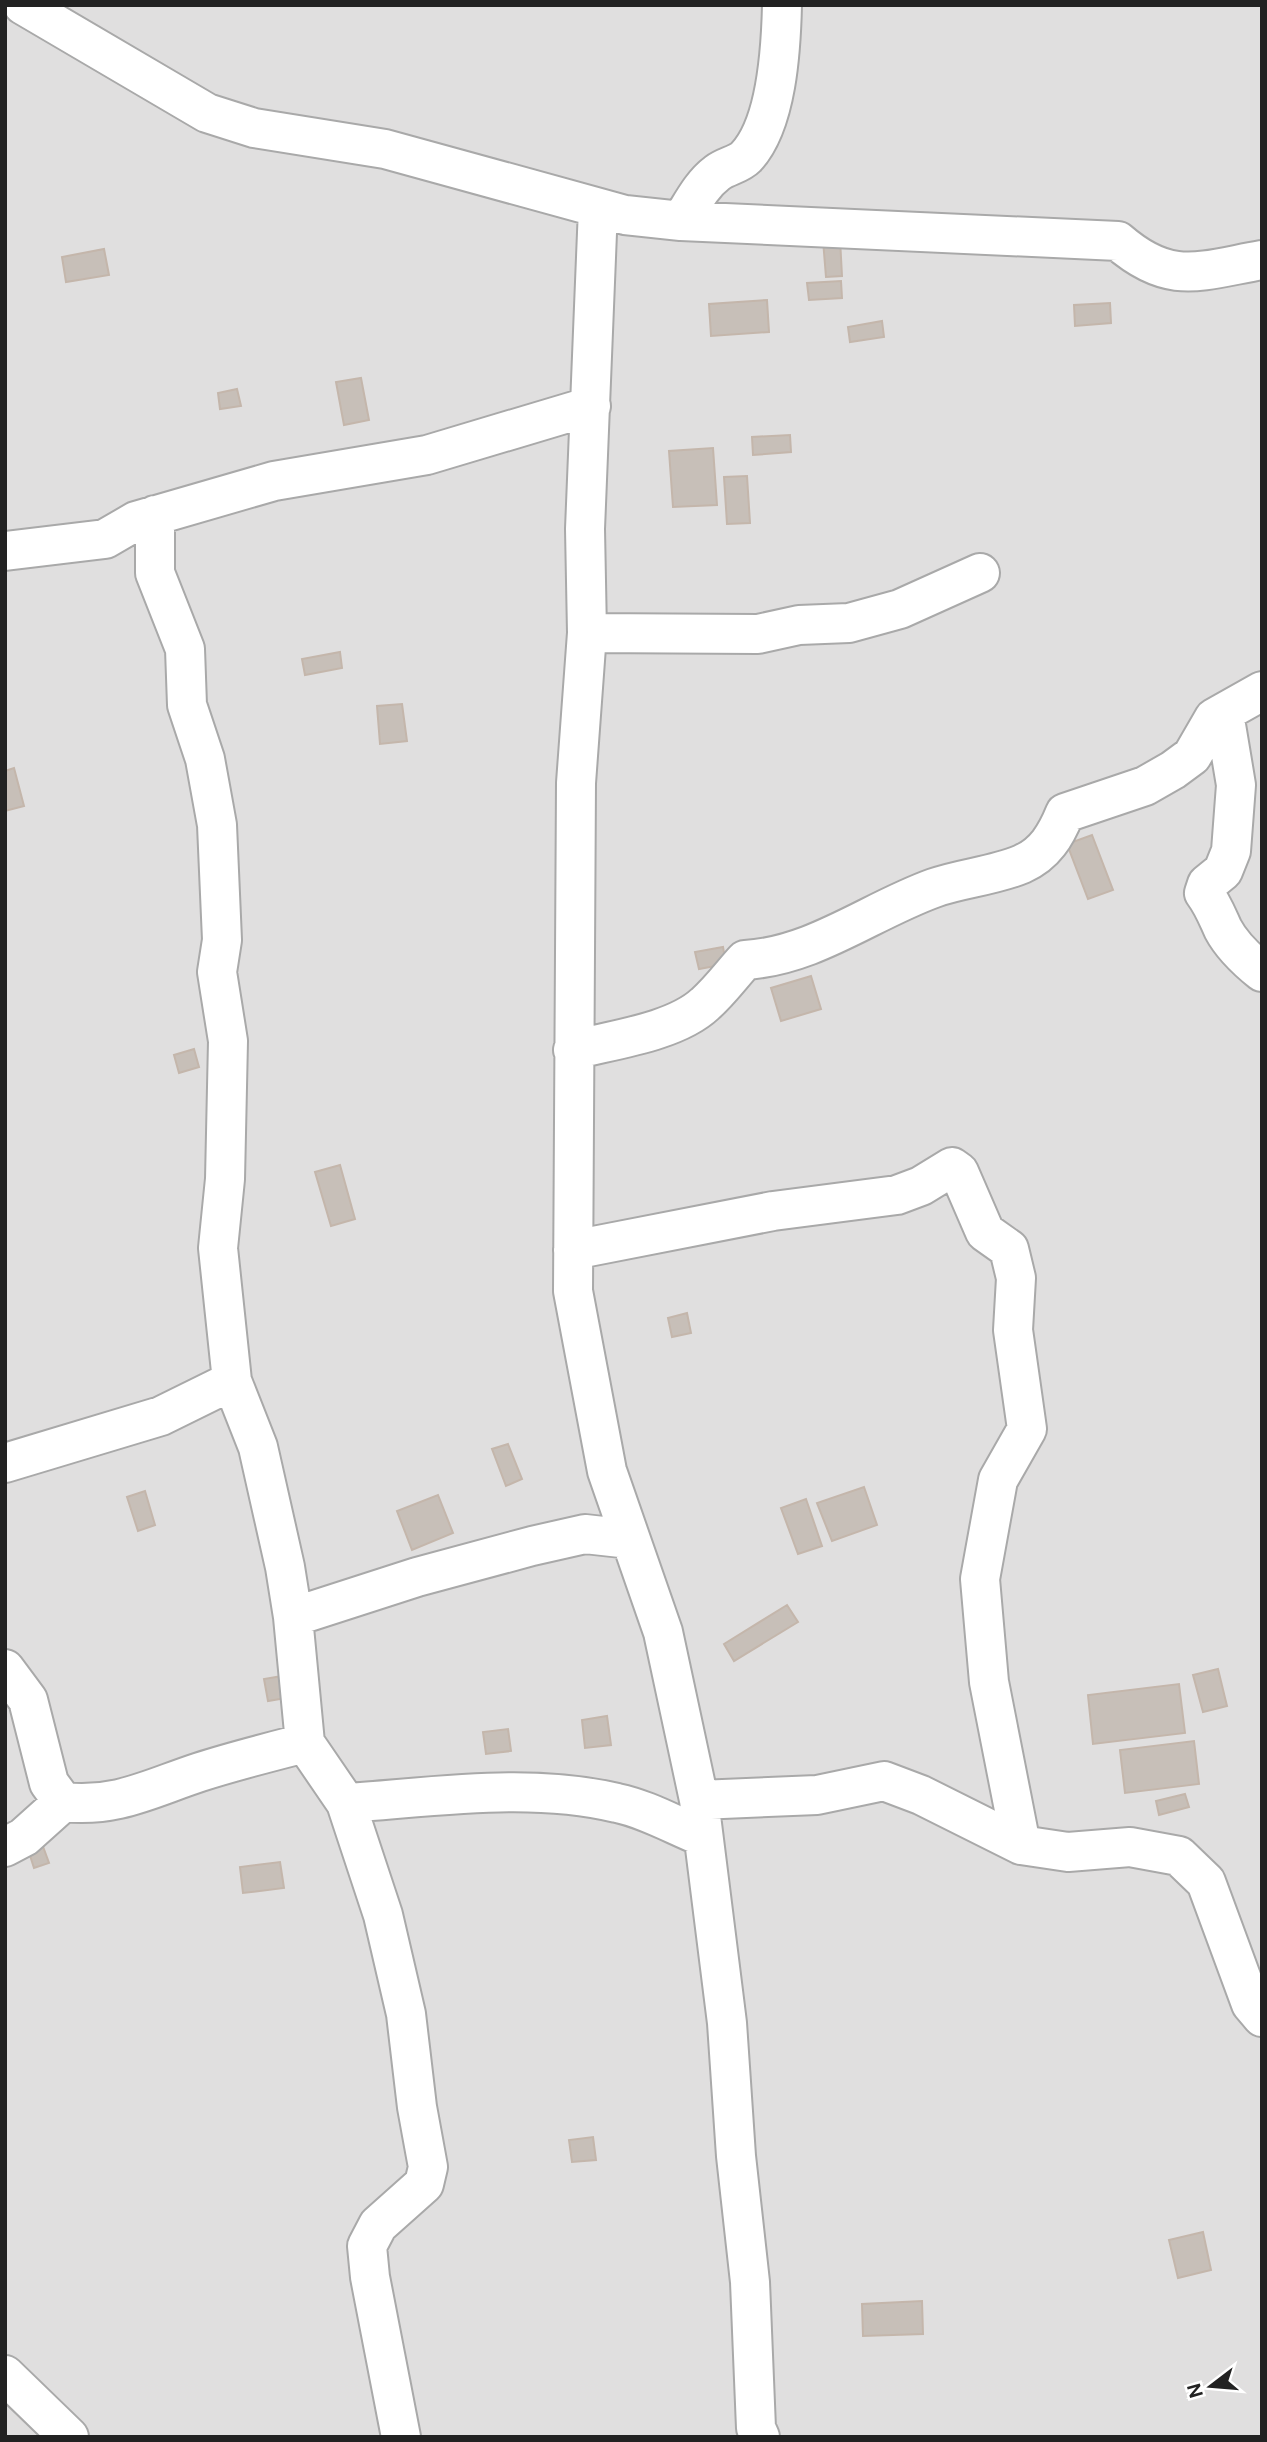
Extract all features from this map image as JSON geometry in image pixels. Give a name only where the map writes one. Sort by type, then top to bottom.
[{"type":"street","points":[[23,5],[207,113],[254,128],[385,149],[625,215],[681,220],[1118,240],[1140,259],[1176,273],[1262,260]]},
{"type":"street","points":[[681,220],[700,191],[718,173],[743,160],[760,140],[773,91],[782,5]]},
{"type":"street","points":[[598,208],[585,529],[587,632],[576,783],[573,1291],[607,1471],[663,1632],[700,1818],[727,2023],[736,2156],[750,2282],[756,2434]]},
{"type":"street","points":[[5,551],[105,539],[136,521],[274,481],[427,455],[591,407]]},
{"type":"street","points":[[155,515],[155,573],[185,649],[187,705],[205,759],[217,825],[222,940],[218,972],[228,1041],[225,1179],[218,1248],[232,1381],[258,1447],[293,1617],[305,1743],[346,1803],[383,1915],[406,2014],[416,2107],[428,2167],[424,2184],[378,2225],[368,2246],[370,2277],[401,2437]]},
{"type":"street","points":[[105,539],[155,573]]},
{"type":"street","points":[[587,632],[758,634],[799,625],[849,623],[900,610],[980,573]]},
{"type":"street","points":[[573,1049],[639,1034],[685,1018],[705,1005],[746,960],[798,951],[936,887],[1022,864],[1054,838],[1065,813],[1145,786],[1192,756],[1214,718],[1262,691]]},
{"type":"street","points":[[1224,713],[1236,785],[1231,820],[1231,851],[1223,871],[1207,884],[1204,893],[1215,907],[1224,930],[1240,952],[1262,972]]},
{"type":"street","points":[[573,1250],[773,1211],[897,1195],[921,1186],[952,1167],[960,1172],[985,1232],[1009,1250],[1016,1278],[1013,1330],[1027,1429],[998,1480],[980,1579],[989,1682],[1021,1845]]},
{"type":"street","points":[[5,1463],[161,1416],[232,1381]]},
{"type":"street","points":[[293,1617],[417,1577],[545,1543],[585,1534],[630,1539]]},
{"type":"street","points":[[5,1670],[27,1700],[50,1783],[64,1802],[90,1805],[111,1802],[204,1770],[305,1743]]},
{"type":"street","points":[[346,1803],[450,1796],[566,1793],[700,1818],[884,1782],[921,1795],[1021,1845],[1068,1852],[1130,1847],[1179,1856],[1206,1882],[1251,2004],[1262,2017]]},
{"type":"street","points":[[5,1847],[24,1837],[64,1802]]},
{"type":"street","points":[[5,2375],[68,2437]]},
{"type":"shaded area","points":[[5,5],[1262,5],[1262,2437],[5,2437]]},
{"type":"building","points":[[840,239],[842,276],[826,277],[823,240]]},
{"type":"building","points":[[104,249],[109,275],[66,282],[62,257]]},
{"type":"building","points":[[841,281],[842,298],[809,300],[807,283]]},
{"type":"building","points":[[767,300],[769,332],[711,336],[709,304]]},
{"type":"building","points":[[1110,303],[1111,323],[1075,326],[1074,305]]},
{"type":"building","points":[[882,321],[884,337],[850,342],[848,327]]},
{"type":"building","points":[[361,378],[369,420],[344,425],[336,382]]},
{"type":"building","points":[[237,389],[241,406],[220,409],[218,393]]},
{"type":"building","points":[[790,435],[791,452],[753,455],[752,437]]},
{"type":"building","points":[[713,448],[717,505],[673,507],[669,451]]},
{"type":"building","points":[[747,476],[750,523],[727,524],[724,477]]},
{"type":"building","points":[[340,652],[342,668],[305,675],[302,659]]},
{"type":"building","points":[[402,704],[407,741],[380,744],[377,706]]},
{"type":"building","points":[[14,768],[24,806],[5,811],[5,771]]},
{"type":"building","points":[[1092,835],[1113,890],[1088,899],[1067,844]]},
{"type":"building","points":[[723,947],[726,964],[699,969],[695,952]]},
{"type":"building","points":[[811,976],[821,1009],[781,1021],[771,988]]},
{"type":"building","points":[[194,1049],[199,1067],[179,1073],[174,1055]]},
{"type":"building","points":[[340,1165],[355,1219],[331,1226],[315,1172]]},
{"type":"building","points":[[687,1313],[691,1333],[672,1337],[668,1318]]},
{"type":"building","points":[[508,1444],[522,1479],[506,1486],[492,1449]]},
{"type":"building","points":[[864,1487],[877,1525],[832,1541],[817,1503]]},
{"type":"building","points":[[145,1491],[155,1525],[138,1531],[127,1497]]},
{"type":"building","points":[[438,1495],[453,1533],[412,1550],[397,1511]]},
{"type":"building","points":[[806,1499],[822,1546],[798,1554],[781,1508]]},
{"type":"building","points":[[787,1605],[798,1622],[734,1661],[724,1644]]},
{"type":"building","points":[[1218,1669],[1227,1706],[1203,1712],[1193,1675]]},
{"type":"building","points":[[288,1675],[292,1697],[268,1701],[264,1679]]},
{"type":"building","points":[[1179,1684],[1185,1733],[1093,1744],[1088,1695]]},
{"type":"building","points":[[607,1716],[611,1745],[585,1748],[582,1720]]},
{"type":"building","points":[[508,1729],[511,1751],[486,1754],[483,1732]]},
{"type":"building","points":[[1194,1741],[1199,1784],[1125,1793],[1120,1750]]},
{"type":"building","points":[[1185,1794],[1189,1807],[1159,1815],[1156,1801]]},
{"type":"building","points":[[41,1841],[49,1863],[34,1868],[27,1846]]},
{"type":"building","points":[[280,1862],[284,1888],[243,1893],[240,1867]]},
{"type":"building","points":[[593,2137],[596,2160],[572,2162],[569,2140]]},
{"type":"building","points":[[1203,2232],[1211,2270],[1178,2278],[1169,2240]]},
{"type":"building","points":[[922,2301],[923,2334],[863,2336],[862,2304]]}]
